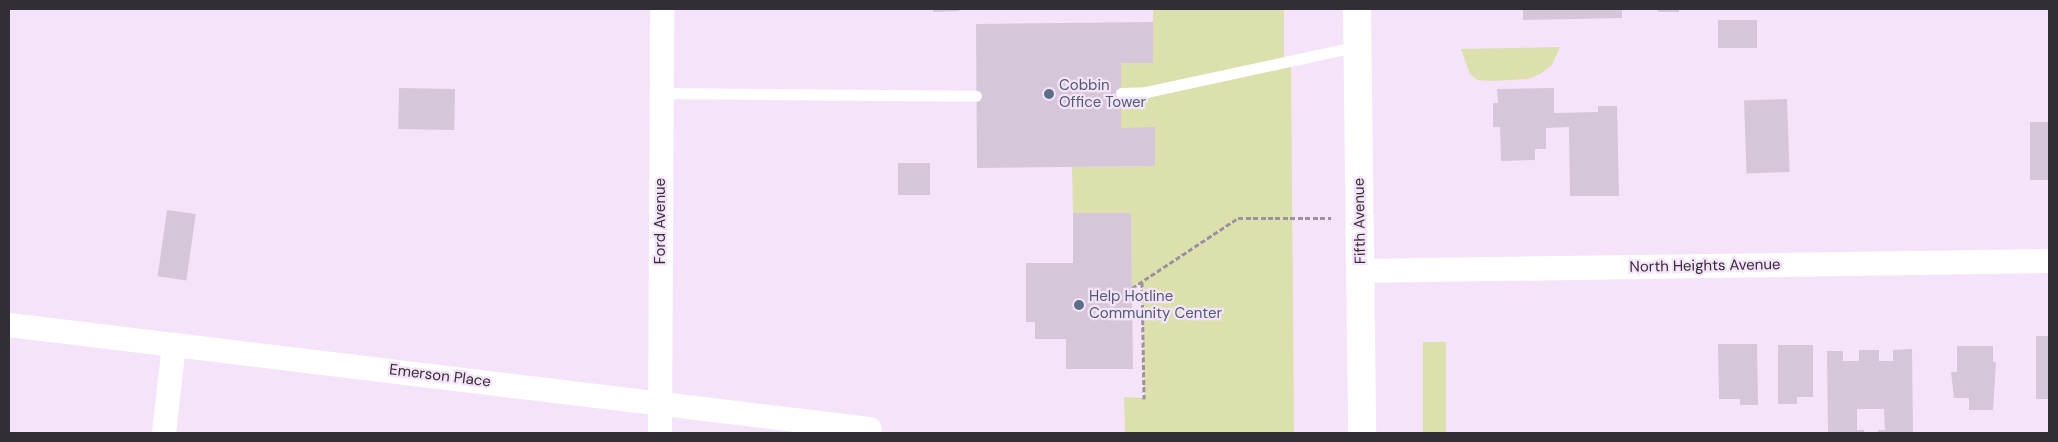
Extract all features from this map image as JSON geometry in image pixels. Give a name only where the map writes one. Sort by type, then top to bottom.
[{"type":"street","name":"Ford Avenue","points":[[660,433],[662,9]]},
{"type":"street","name":"Fifth Avenue","points":[[1358,9],[1362,433]]},
{"type":"street","name":"North Heights Avenue","points":[[1360,271],[2049,261]]},
{"type":"street","name":"Emerson Place","points":[[9,325],[660,402],[870,431]]},
{"type":"street","points":[[164,433],[174,345]]},
{"type":"lane","points":[[1121,93],[1146,92],[1358,46]]},
{"type":"lane","points":[[662,93],[976,96]]},
{"type":"path","points":[[1132,288],[1238,218],[1360,218]]},
{"type":"path","points":[[1142,282],[1144,399]]},
{"type":"green space","points":[[1153,9],[1284,9],[1284,62],[1291,60],[1294,433],[1125,433],[1124,397],[1144,398],[1142,282],[1132,288],[1131,213],[1073,213],[1072,167],[1155,166],[1155,128],[1121,128],[1121,63],[1153,62]]},
{"type":"green space","points":[[1560,47],[1552,65],[1540,74],[1528,79],[1493,81],[1477,80],[1470,74],[1461,49]]},
{"type":"green space","points":[[1423,342],[1446,342],[1446,433],[1423,433]]},
{"type":"building","points":[[933,9],[959,9],[959,11],[933,12]]},
{"type":"building","points":[[1523,9],[1622,9],[1622,18],[1523,20]]},
{"type":"building","points":[[1658,9],[1679,9],[1679,12],[1658,12]]},
{"type":"building","points":[[1718,20],[1757,20],[1757,48],[1718,48]]},
{"type":"building","name":"Cobbin Office Tower","points":[[1153,22],[1153,63],[1121,63],[1121,128],[1155,127],[1155,166],[977,168],[976,24]]},
{"type":"building","points":[[399,88],[455,89],[454,130],[398,129]]},
{"type":"building","points":[[1554,88],[1554,113],[1598,112],[1598,106],[1617,106],[1619,196],[1570,196],[1569,127],[1546,128],[1546,149],[1535,149],[1535,160],[1501,161],[1500,127],[1493,127],[1493,103],[1498,103],[1497,89]]},
{"type":"building","points":[[1787,99],[1790,172],[1747,173],[1744,101]]},
{"type":"building","points":[[2030,122],[2049,122],[2049,180],[2030,180]]},
{"type":"building","points":[[898,163],[930,163],[930,195],[898,195]]},
{"type":"building","points":[[167,210],[196,214],[186,280],[158,276]]},
{"type":"building","name":"Help Hotline Community Center","points":[[1073,213],[1131,213],[1133,369],[1066,369],[1066,339],[1035,339],[1035,322],[1026,322],[1026,263],[1073,263]]},
{"type":"building","points":[[2036,336],[2049,336],[2049,399],[2036,399]]},
{"type":"building","points":[[1718,344],[1757,344],[1758,405],[1740,405],[1740,399],[1719,399]]},
{"type":"building","points":[[1778,345],[1813,345],[1813,397],[1797,397],[1797,404],[1778,404]]},
{"type":"building","points":[[1957,346],[1993,346],[1993,362],[1996,362],[1993,410],[1969,410],[1969,398],[1954,398],[1951,372],[1957,372]]},
{"type":"building","points":[[1912,349],[1913,433],[1878,433],[1878,430],[1885,430],[1884,409],[1857,409],[1857,430],[1864,430],[1864,433],[1828,433],[1827,351],[1843,351],[1843,361],[1859,361],[1859,350],[1879,350],[1879,361],[1893,361],[1893,350]]},
{"type":"place","name":"Cobbin Office Tower","points":[[1049,94]]},
{"type":"place","name":"Help Hotline Community Center","points":[[1079,305]]}]
